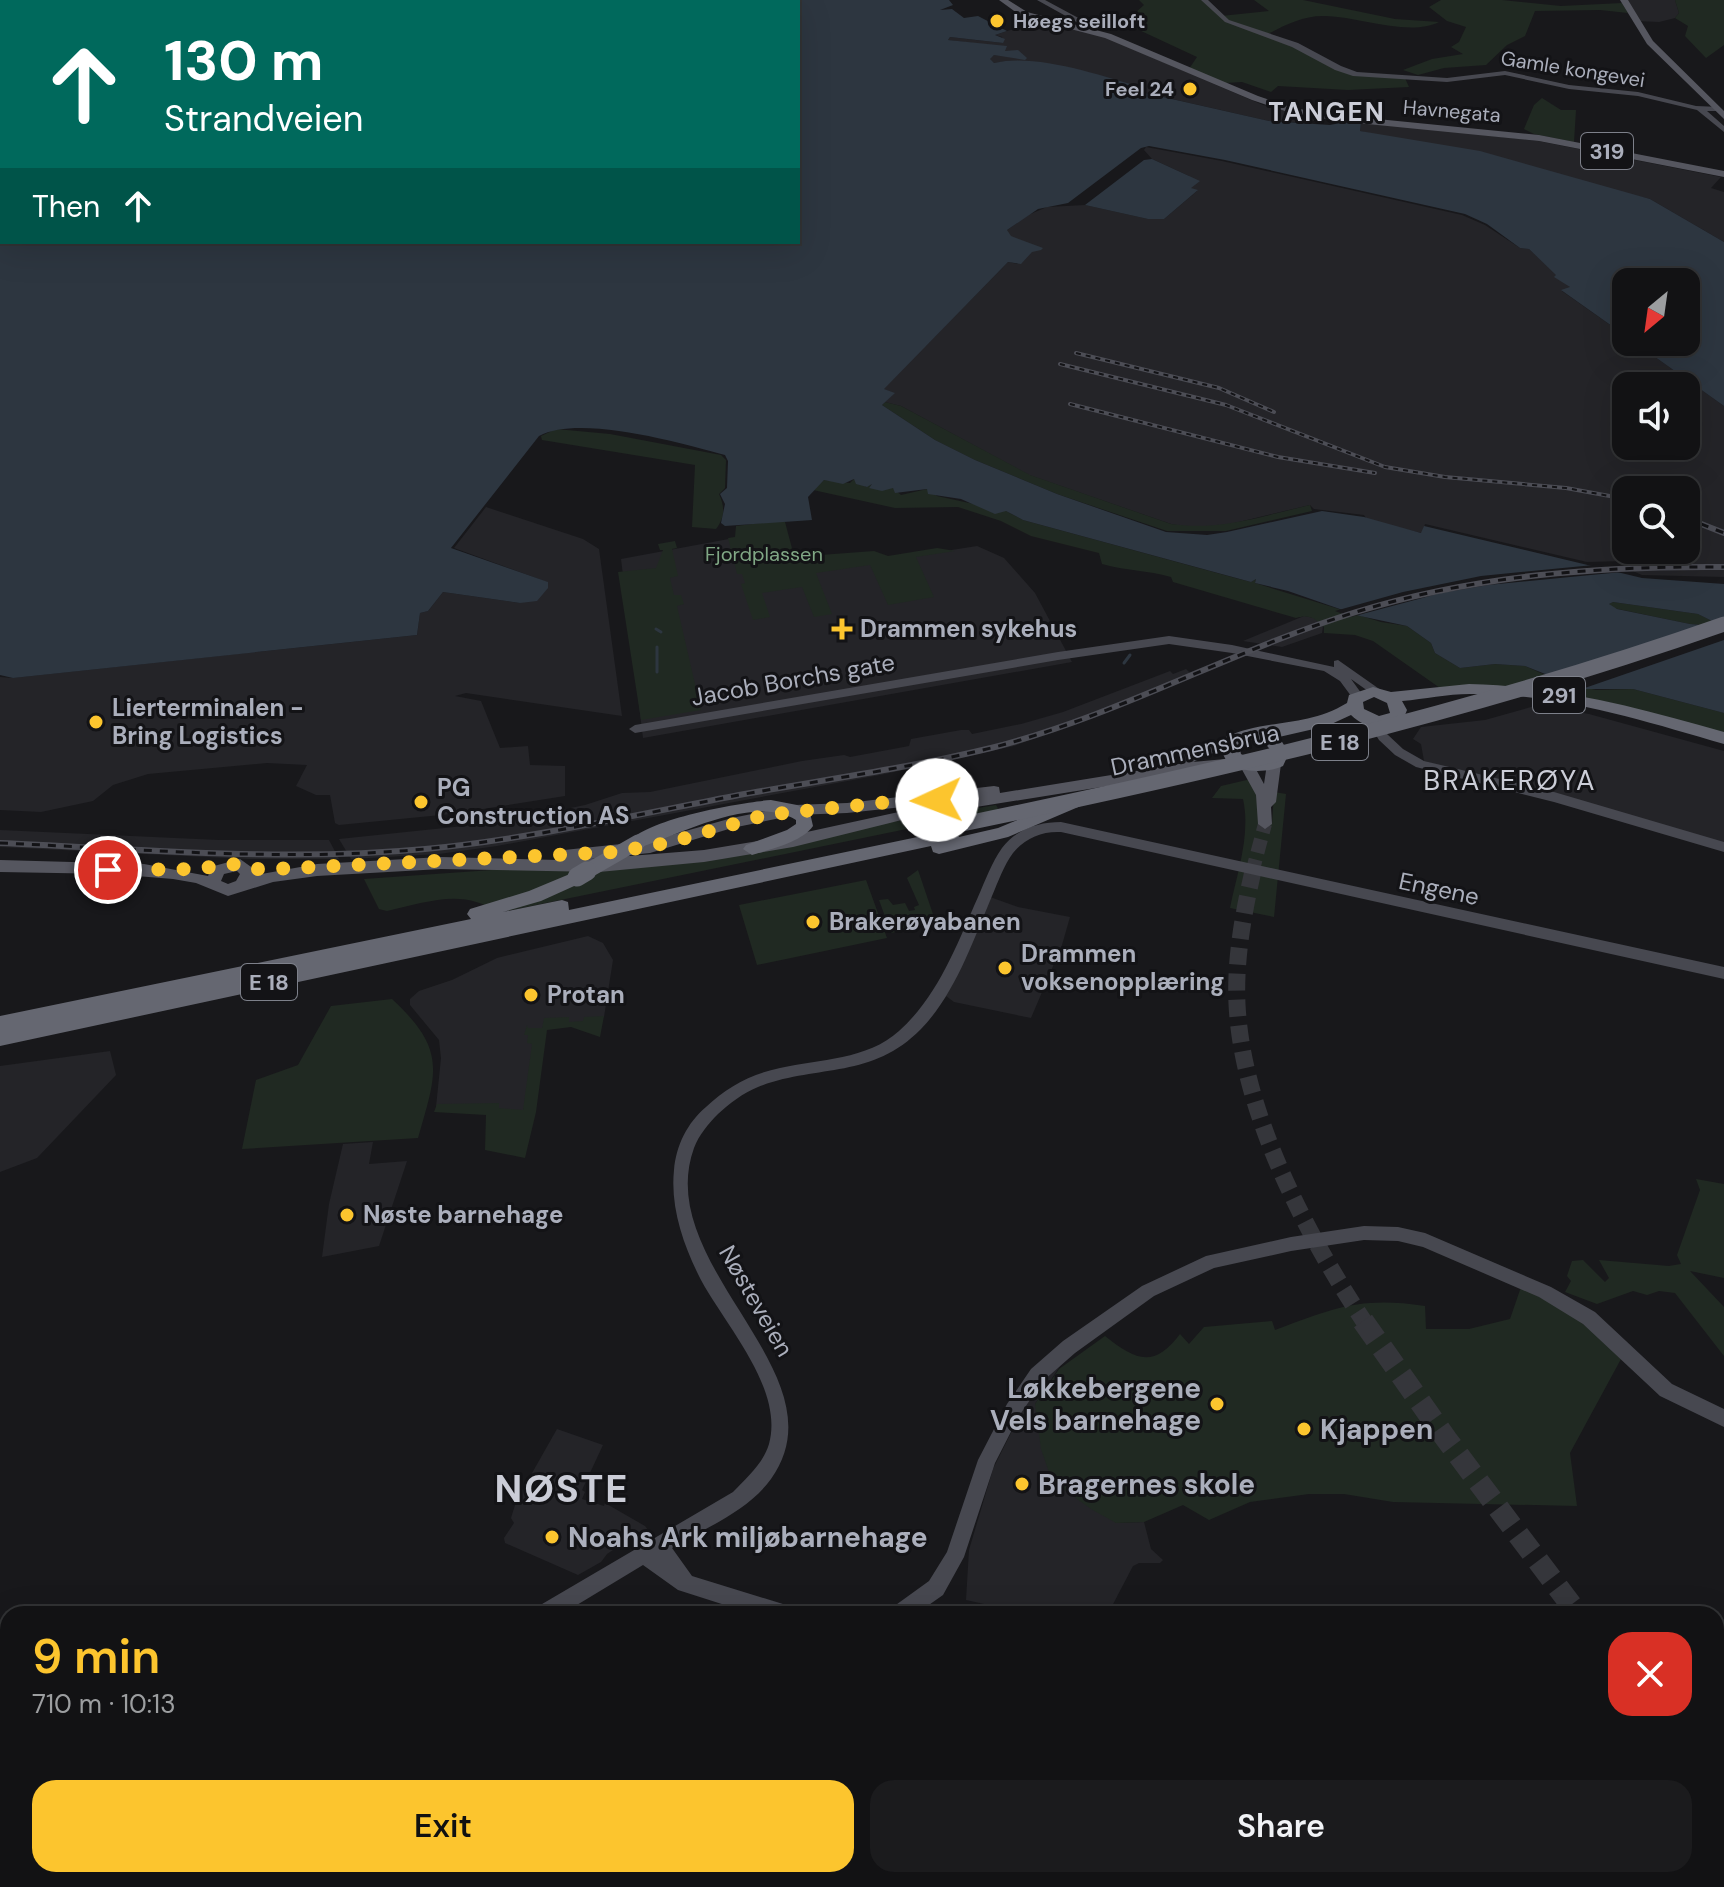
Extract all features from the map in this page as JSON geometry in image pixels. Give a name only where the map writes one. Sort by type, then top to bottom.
[{"type":"highway","name":"Drammensbrua","points":[[950,832],[1389,730],[1558,681],[1724,624]]},
{"type":"highway","name":"Drammensbrua","points":[[950,832],[1240,775],[1410,734],[1595,679],[1724,634]]},
{"type":"highway","name":"291","points":[[1279,747],[1350,720],[1468,689],[1538,692],[1606,705],[1724,738]]},
{"type":"highway","name":"291","points":[[1233,739],[1243,734],[1299,727],[1343,713],[1366,693],[1383,710]]},
{"type":"highway","name":"291","points":[[1383,710],[1446,699],[1536,700],[1605,712],[1724,747]]},
{"type":"highway","points":[[1356,701],[1383,710]]},
{"type":"highway","points":[[1233,739],[1230,752],[1244,765],[1262,768],[1274,764],[1280,756],[1279,747],[1269,737],[1259,734]]},
{"type":"highway","name":"E 18","points":[[701,890],[720,891],[783,880],[983,839],[1050,814],[1109,787],[1159,774]]},
{"type":"highway","name":"E 18","points":[[261,969],[513,903],[577,877],[679,823],[721,812],[795,810]]},
{"type":"highway","points":[[752,849],[759,843],[800,832],[806,821],[795,810]]},
{"type":"highway","name":"E 18","points":[[0,1038],[701,890],[950,832]]},
{"type":"highway","name":"E 18","points":[[0,1024],[950,832]]},
{"type":"main road","name":"Havnegata","points":[[1003,0],[1024,14],[1095,31],[1261,101],[1291,110],[1337,118],[1539,138],[1724,174]]},
{"type":"main road","points":[[1040,0],[1095,31]]},
{"type":"main road","name":"Gamle kongevei","points":[[1204,0],[1227,21],[1295,45],[1356,74],[1450,80],[1505,73],[1569,87],[1644,95],[1721,112]]},
{"type":"main road","points":[[1624,0],[1642,33],[1721,112]]},
{"type":"main road","points":[[1700,109],[1724,130]]},
{"type":"main road","name":"Jacob Borchs gate","points":[[1148,641],[1153,636],[1171,632],[1312,656],[1343,666],[1383,710],[1390,742],[1406,757],[1420,764],[1554,797],[1724,847]]},
{"type":"main road","name":"Jacob Borchs gate","points":[[635,729],[1148,641],[1187,642],[1304,662],[1340,675],[1353,686],[1356,701]]},
{"type":"main road","name":"E 18","points":[[795,810],[837,809],[1059,784],[1198,756],[1233,739]]},
{"type":"main road","name":"E 18","points":[[1159,774],[1205,764],[1244,765]]},
{"type":"main road","points":[[1244,765],[1260,788],[1265,824],[1274,764]]},
{"type":"main road","points":[[0,866],[143,871],[192,876],[224,890],[273,876],[317,870],[441,863],[611,865],[752,849],[981,802],[1159,774]]},
{"type":"main road","points":[[839,829],[848,822],[880,813],[933,803],[938,797],[951,801],[981,802]]},
{"type":"main road","points":[[143,871],[627,851],[795,810]]},
{"type":"main road","name":"Engene","points":[[936,1000],[1003,858],[1017,840],[1039,828],[1052,826],[1724,973]]},
{"type":"main road","points":[[214,884],[215,874],[227,866]]},
{"type":"main road","points":[[241,885],[248,877],[247,869]]},
{"type":"main road","name":"Nøsteveien","points":[[558,1606],[739,1498],[760,1480],[774,1457],[781,1424],[770,1379],[712,1284],[691,1233],[681,1183],[683,1156],[690,1138],[710,1111],[741,1087],[773,1074],[878,1053],[917,1025],[936,1000]]},
{"type":"main road","points":[[911,1606],[936,1588],[955,1557],[987,1460],[1013,1410],[1037,1375],[1069,1347],[1148,1291],[1212,1261],[1364,1233],[1398,1234],[1425,1240],[1545,1292],[1589,1318],[1666,1390],[1724,1418]]},
{"type":"main road","points":[[652,1551],[678,1581],[758,1606]]},
{"type":"shaded area","points":[[800,0],[949,0],[953,5],[940,10],[952,9],[964,18],[978,16],[1007,31],[995,35],[1005,39],[1003,43],[950,37],[948,40],[1007,46],[1005,51],[1018,50],[1027,58],[994,55],[990,59],[994,63],[1048,63],[1140,87],[1132,90],[1269,121],[1335,124],[1329,118],[1361,122],[1360,131],[1480,151],[1650,199],[1724,242],[1724,406],[1700,389],[1700,372],[1676,372],[1654,356],[1700,356],[1700,268],[1612,268],[1612,326],[1561,290],[1570,287],[1554,277],[1556,275],[1529,249],[1520,248],[1487,224],[1465,214],[1149,146],[1141,148],[1068,203],[1038,209],[1007,230],[1011,236],[1043,248],[1032,252],[1021,264],[1008,262],[884,389],[895,393],[882,405],[935,440],[975,460],[1057,494],[1166,532],[1207,535],[1322,511],[1364,517],[1421,533],[1424,526],[1642,578],[1724,584],[1724,713],[1633,689],[1583,689],[1525,666],[1495,664],[1460,668],[1435,653],[1431,643],[1407,626],[1360,616],[1255,583],[1256,579],[1251,582],[1023,520],[1006,511],[995,514],[961,499],[928,494],[927,489],[895,493],[893,488],[882,491],[869,488],[872,484],[867,487],[856,484],[854,479],[843,484],[824,480],[808,497],[812,520],[725,526],[721,523],[725,504],[720,494],[727,488],[728,461],[725,455],[604,429],[557,430],[539,436],[451,548],[548,582],[548,588],[537,601],[520,603],[443,592],[428,611],[420,613],[417,635],[13,678],[0,675],[0,244],[800,244]],"holes":[[[1613,602],[1698,614],[1712,621],[1702,625],[1690,624],[1617,609],[1609,604]]]},
{"type":"shaded area","points":[[1625,0],[1675,0],[1679,13],[1675,18],[1659,22],[1636,21]]},
{"type":"shaded area","points":[[1039,19],[1100,35],[1263,105],[1322,117],[1309,123],[1269,121],[1128,89],[1124,83],[1049,64],[994,63],[989,59],[994,55],[1022,56],[1018,51],[1004,51],[1006,47],[948,40],[950,37],[1003,43],[1002,37],[995,35],[1032,23],[1041,27],[1049,24]]},
{"type":"shaded area","points":[[1361,121],[1538,141],[1721,177],[1711,188],[1724,192],[1724,242],[1650,199],[1360,131]]},
{"type":"shaded area","points":[[1146,147],[1462,215],[1485,225],[1520,248],[1529,249],[1571,288],[1562,291],[1612,326],[1612,356],[1654,356],[1676,372],[1612,372],[1612,460],[1700,460],[1700,389],[1724,406],[1724,577],[1642,575],[1633,571],[1629,564],[1700,564],[1700,476],[1612,476],[1612,561],[1587,562],[1425,524],[1422,533],[1368,521],[1364,515],[1314,509],[1310,505],[1222,526],[1195,528],[1171,524],[1029,475],[901,406],[885,402],[894,393],[883,389],[1008,262],[1018,264],[1007,230],[1028,215],[1047,207],[1085,205],[1148,219],[1164,219],[1197,191],[1190,188],[1189,176],[1152,159],[1144,150]]},
{"type":"shaded area","points":[[1152,159],[1200,181],[1191,188],[1198,190],[1164,219],[1148,219],[1085,205],[1144,160]]},
{"type":"shaded area","points":[[486,507],[583,539],[599,549],[622,716],[466,693],[455,696],[481,701],[500,748],[528,746],[530,765],[565,766],[565,796],[451,814],[339,825],[335,823],[330,795],[316,795],[296,786],[307,765],[267,763],[148,774],[113,785],[93,801],[41,812],[0,810],[0,677],[417,635],[420,613],[428,611],[443,592],[520,603],[547,582],[454,548]]},
{"type":"shaded area","name":"Drammen sykehus","points":[[734,538],[750,582],[977,546],[1004,558],[1035,593],[1072,662],[643,738],[621,559]]},
{"type":"shaded area","points":[[1304,616],[1315,618],[1323,626],[1322,633],[1282,647],[1243,641]]},
{"type":"shaded area","points":[[1186,669],[1194,677],[1014,746],[880,775],[439,854],[351,859],[339,839],[502,822],[585,805],[622,793],[650,792],[802,761],[844,755],[850,757],[909,746],[911,739],[961,730],[969,730],[972,734],[1063,712],[1170,671],[1173,674]]},
{"type":"shaded area","points":[[1538,705],[1589,714],[1724,751],[1724,847],[1424,761],[1421,744],[1413,739],[1421,727],[1485,720]]},
{"type":"shaded area","points":[[0,830],[219,840],[329,840],[339,859],[248,859],[0,847]]},
{"type":"shaded area","name":"Drammen voksenopplæring","points":[[990,897],[1018,907],[1070,917],[1062,945],[1031,1018],[954,1002],[946,996],[945,991]]},
{"type":"shaded area","points":[[588,936],[603,943],[613,960],[604,1017],[583,1024],[538,1030],[523,1113],[436,1107],[441,1058],[439,1040],[410,1005],[410,999],[419,991],[452,980],[497,958]]},
{"type":"shaded area","points":[[110,1051],[116,1075],[37,1158],[0,1172],[0,1066]]},
{"type":"shaded area","points":[[373,1142],[369,1164],[407,1161],[379,1246],[322,1257],[329,1204],[343,1144]]},
{"type":"shaded area","name":"Bragernes skole","points":[[1066,1357],[1035,1404],[1116,1523],[1144,1522],[1151,1549],[1163,1560],[1133,1566],[1112,1606],[993,1606],[966,1600],[969,1550],[993,1469],[1024,1407],[1051,1370]]},
{"type":"shaded area","points":[[557,1429],[603,1445],[582,1490],[585,1492],[582,1499],[604,1506],[605,1503],[648,1530],[647,1534],[637,1534],[607,1554],[601,1562],[578,1575],[505,1543],[504,1538],[514,1523],[511,1518],[515,1505],[510,1500],[523,1489]]},
{"type":"green space","points":[[1139,0],[1202,0],[1224,20],[1221,16],[1269,11],[1254,0],[1303,0],[1395,19],[1439,22],[1413,28],[1318,16],[1288,24],[1266,35],[1290,43],[1348,72],[1404,76],[1409,87],[1348,90],[1278,86],[1271,92],[1242,82],[1225,83],[1189,69],[1197,57],[1124,23],[1144,5]]},
{"type":"green space","points":[[1441,0],[1502,0],[1561,6],[1622,3],[1628,13],[1535,11],[1525,36],[1507,45],[1486,65],[1444,68],[1418,75],[1403,70],[1432,59],[1463,54],[1451,47],[1459,42],[1466,27],[1447,21],[1429,7]]},
{"type":"green space","points":[[1675,0],[1724,0],[1724,45],[1706,58],[1685,36],[1688,26],[1675,18],[1679,13]]},
{"type":"green space","points":[[1542,98],[1561,110],[1576,110],[1574,142],[1524,129],[1534,105]]},
{"type":"green space","points":[[885,402],[901,406],[1030,475],[1171,524],[1224,524],[1310,505],[1312,511],[1226,531],[1167,531],[1057,494],[975,460],[935,440],[882,405]]},
{"type":"green space","points":[[556,429],[610,434],[721,455],[726,460],[725,488],[719,494],[723,512],[719,525],[716,529],[692,527],[695,465],[542,440],[541,436]]},
{"type":"green space","points":[[854,479],[866,487],[872,484],[869,488],[893,488],[901,495],[927,489],[937,496],[1006,511],[1023,520],[1239,579],[1251,582],[1256,579],[1255,583],[1381,622],[1407,626],[1431,643],[1435,653],[1460,668],[1495,664],[1525,666],[1559,681],[1596,690],[1633,689],[1724,713],[1724,735],[1608,702],[1440,688],[1373,641],[1355,635],[1324,633],[1324,627],[1312,618],[1296,618],[1173,582],[1171,577],[1102,564],[1099,553],[1031,536],[1001,521],[958,507],[895,508],[813,490],[824,480],[850,483]]},
{"type":"green space","name":"Fjordplassen","points":[[785,522],[793,552],[807,556],[874,551],[888,556],[937,548],[955,551],[916,557],[934,597],[888,605],[870,565],[816,573],[832,614],[814,617],[802,587],[762,593],[770,617],[753,620],[741,584],[745,583],[742,574],[737,574],[728,538],[735,537],[736,526]]},
{"type":"green space","points":[[675,541],[677,548],[672,549],[678,576],[670,578],[674,595],[681,595],[684,604],[677,606],[701,710],[641,720],[618,572],[656,568],[663,550],[658,544]]},
{"type":"green space","points":[[1613,602],[1698,614],[1712,621],[1702,625],[1690,624],[1613,608],[1609,604]]},
{"type":"green space","points":[[1251,779],[1258,789],[1259,822],[1272,824],[1274,792],[1286,794],[1274,917],[1230,908],[1244,840],[1243,799],[1212,798],[1221,786]]},
{"type":"green space","points":[[996,805],[999,810],[497,913],[485,905],[458,899],[430,901],[387,911],[379,909],[364,879],[506,869],[599,870]]},
{"type":"green space","points":[[918,870],[936,923],[891,933],[879,900],[888,899],[893,905],[905,903],[909,911],[915,910],[914,907],[919,905],[907,878]]},
{"type":"green space","name":"Brakerøyabanen","points":[[866,880],[887,938],[757,965],[739,905]]},
{"type":"green space","points":[[392,999],[422,1033],[433,1063],[430,1096],[418,1138],[242,1149],[256,1080],[298,1065],[331,1006]]},
{"type":"green space","points":[[604,1016],[600,1037],[571,1027],[547,1030],[536,1112],[525,1158],[485,1150],[486,1115],[434,1112],[437,1104],[499,1103],[499,1108],[523,1110],[532,1044],[527,1043],[528,1035],[524,1035],[527,1025],[528,1028],[542,1028],[544,1018],[569,1017],[569,1022]]},
{"type":"green space","points":[[1696,1179],[1724,1184],[1724,1278],[1690,1271],[1724,1307],[1724,1356],[1675,1293],[1659,1291],[1647,1295],[1633,1291],[1597,1304],[1565,1292],[1571,1281],[1567,1276],[1572,1261],[1583,1260],[1605,1282],[1609,1278],[1599,1260],[1669,1266],[1681,1264],[1677,1255],[1700,1190]]},
{"type":"green space","points":[[1521,1287],[1574,1318],[1621,1359],[1570,1453],[1577,1506],[1393,1502],[1344,1494],[1309,1494],[1250,1502],[1209,1520],[1183,1505],[1144,1522],[1116,1523],[1052,1481],[1041,1449],[1035,1404],[1059,1369],[1105,1336],[1135,1355],[1153,1356],[1171,1345],[1180,1334],[1189,1344],[1204,1327],[1272,1321],[1275,1330],[1332,1310],[1383,1302],[1425,1306],[1426,1329],[1469,1329],[1510,1319]]},
{"type":"pier","points":[[1604,564],[1632,571],[1488,585],[1441,593],[1351,617],[1335,611],[1403,592],[1481,576]]},
{"type":"pier","points":[[1724,618],[1724,640],[1576,691],[1558,684]]},
{"type":"waterway","points":[[656,629],[661,632]]},
{"type":"waterway","points":[[657,647],[657,672]]},
{"type":"waterway","points":[[1124,663],[1130,655]]},
{"type":"tunnel","points":[[1252,873],[1265,824]]},
{"type":"tunnel","points":[[1253,871],[1237,970],[1237,1004],[1251,1087],[1264,1129],[1300,1211],[1365,1323]]},
{"type":"tunnel","points":[[1363,1321],[1447,1440],[1572,1606]]},
{"type":"railway","points":[[1076,353],[1219,388],[1274,412]]},
{"type":"railway","points":[[1060,364],[1226,405],[1385,467],[1445,477],[1566,488],[1612,496]]},
{"type":"railway","points":[[1070,404],[1278,457],[1375,473]]},
{"type":"railway","points":[[1700,524],[1724,533]]},
{"type":"railway","points":[[0,843],[212,853],[319,854],[425,849],[504,839],[991,748],[1084,719],[1310,627],[1401,599],[1538,575],[1631,568],[1724,567]]},
{"type":"place","name":"Høegs seilloft","points":[[997,21]]},
{"type":"place","name":"Feel 24","points":[[1190,89]]},
{"type":"place","name":"Drammen sykehus","points":[[842,629]]},
{"type":"place","name":"Lierterminalen - Bring Logistics","points":[[96,722]]},
{"type":"place","name":"PG Construction AS","points":[[421,802]]},
{"type":"place","name":"Brakerøyabanen","points":[[813,922]]},
{"type":"place","name":"Drammen voksenopplæring","points":[[1005,968]]},
{"type":"place","name":"Protan","points":[[531,995]]},
{"type":"place","name":"Nøste barnehage","points":[[347,1215]]},
{"type":"place","name":"Løkkebergene Vels barnehage","points":[[1217,1404]]},
{"type":"place","name":"Kjappen","points":[[1304,1429]]},
{"type":"place","name":"Bragernes skole","points":[[1022,1484]]},
{"type":"place","name":"Noahs Ark miljøbarnehage","points":[[552,1537]]},
{"type":"district","name":"TANGEN","points":[[1327,112]]},
{"type":"district","name":"BRAKERØYA","points":[[1510,780]]},
{"type":"district","name":"NØSTE","points":[[562,1489]]},
{"type":"route","points":[[108,870],[196,869],[233,864],[255,870],[594,854],[639,850],[732,823],[795,810],[837,809],[938,797],[937,800]]}]
